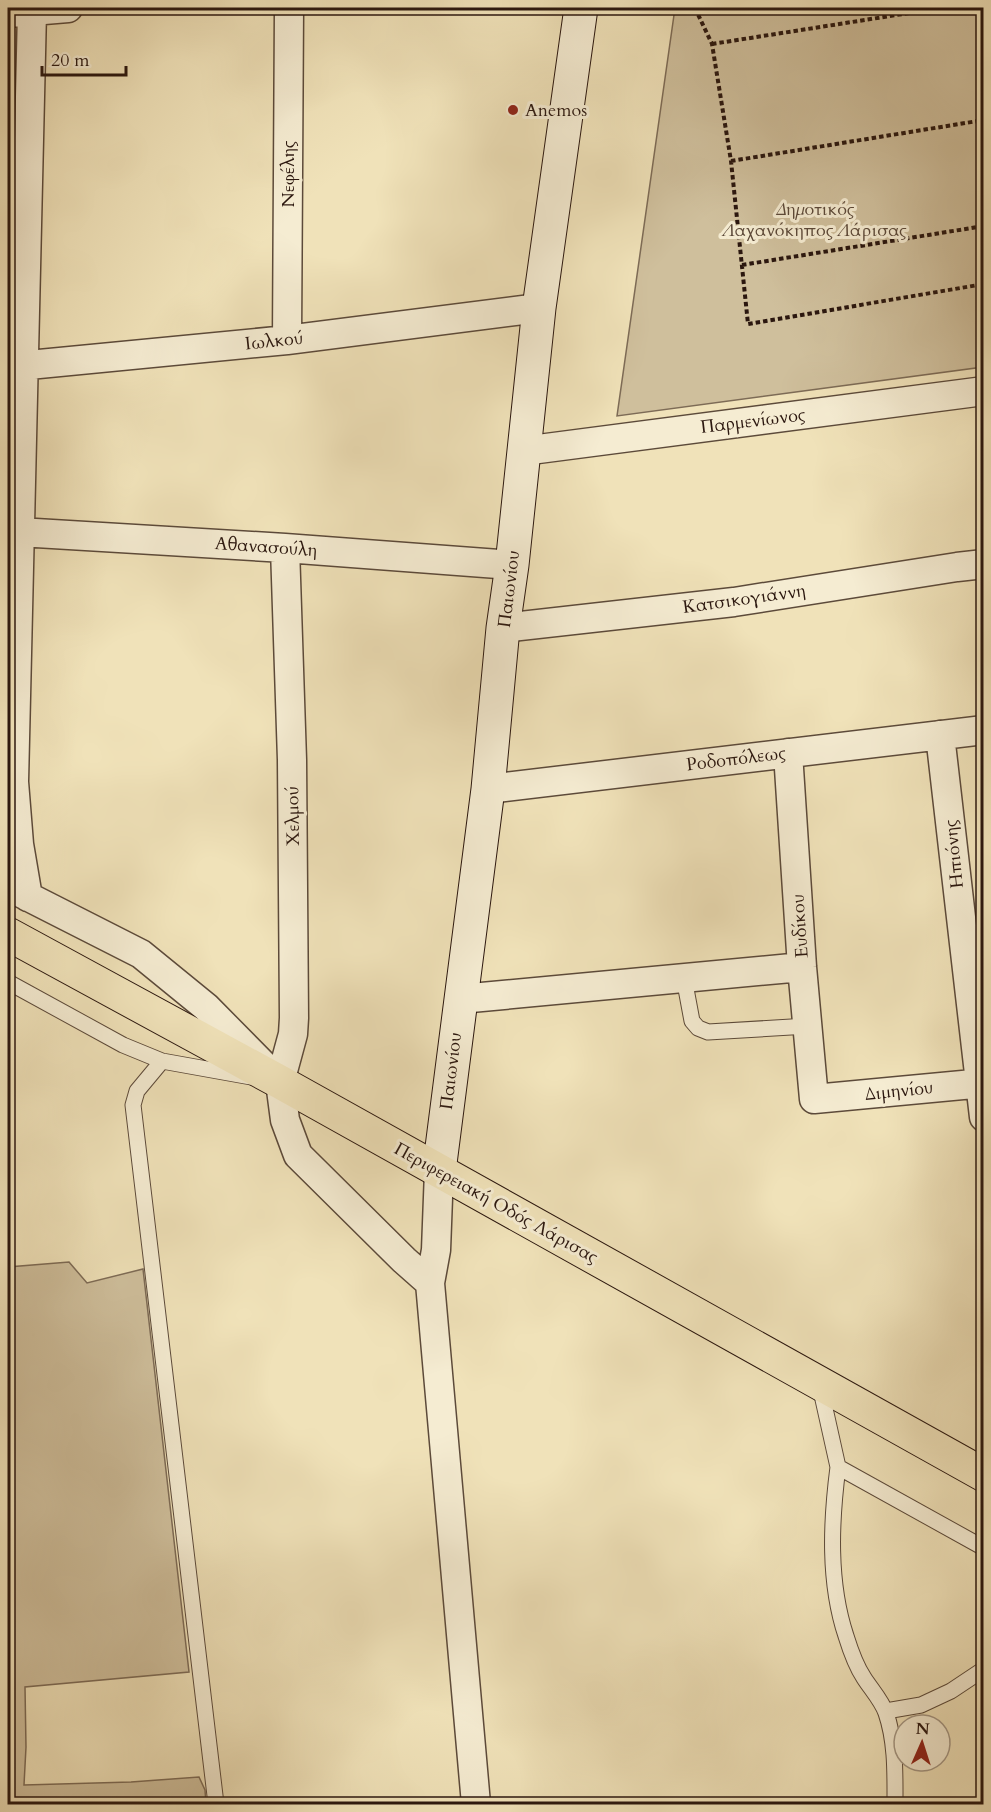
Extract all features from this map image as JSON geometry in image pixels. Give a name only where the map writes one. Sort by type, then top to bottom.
[{"type":"highway","name":"Περιφερειακή Οδός Λάρισας","points":[[8,934],[280,1082],[984,1475]]},
{"type":"street","points":[[68,8],[20,12],[15,366],[19,532],[14,782],[19,844],[18,892],[141,954],[206,1007],[280,1082],[285,1120],[298,1155],[430,1283]]},
{"type":"street","name":"Νεφέλης","points":[[287,340],[289,8]]},
{"type":"street","name":"Παιωνίου","points":[[439,1171],[488,789],[503,628],[513,565],[539,308],[581,8]]},
{"type":"street","name":"Ιωλκού","points":[[15,366],[287,340],[539,308]]},
{"type":"street","name":"Παρμενίωνος","points":[[523,451],[984,391]]},
{"type":"street","name":"Αθανασούλη","points":[[19,532],[513,565]]},
{"type":"street","name":"Χελμού","points":[[280,1082],[293,1034],[294,1018],[292,760],[285,548]]},
{"type":"street","name":"Κατσικογιάννη","points":[[503,628],[734,602],[984,564]]},
{"type":"street","name":"Ροδοπόλεως","points":[[488,789],[984,730]]},
{"type":"street","name":"Ηπιόνης","points":[[940,735],[984,1117]]},
{"type":"street","name":"Ευδίκου","points":[[788,753],[802,967],[814,1099]]},
{"type":"street","points":[[460,999],[802,967]]},
{"type":"street","name":"Διμηνίου","points":[[814,1099],[981,1083]]},
{"type":"street","points":[[439,1171],[436,1250],[430,1283],[476,1804]]},
{"type":"lane","points":[[684,978],[692,1021],[698,1028],[708,1032],[808,1026]]},
{"type":"lane","points":[[8,982],[123,1045],[162,1061],[280,1082]]},
{"type":"lane","points":[[162,1061],[137,1090],[133,1105],[216,1804]]},
{"type":"lane","points":[[819,1383],[837,1467],[833,1502],[832,1548],[837,1593],[845,1635],[862,1675],[886,1711],[892,1739],[895,1804]]},
{"type":"lane","points":[[837,1467],[984,1548]]},
{"type":"lane","points":[[886,1711],[921,1705],[951,1691],[984,1669]]},
{"type":"path","points":[[695,8],[712,44],[731,160],[748,324],[984,284]]},
{"type":"path","points":[[712,44],[941,8]]},
{"type":"path","points":[[731,160],[984,120]]},
{"type":"path","points":[[742,265],[984,226]]},
{"type":"green space","name":"Δημοτικός Λαχανόκηπος Λάρισας","points":[[675,8],[983,8],[983,367],[617,416]]},
{"type":"green space","points":[[69,1262],[87,1283],[143,1269],[189,1672],[25,1687],[24,1785],[131,1782],[199,1777],[205,1790],[206,1804],[8,1804],[8,1267]]},
{"type":"place","name":"Anemos","points":[[513,110]]}]
